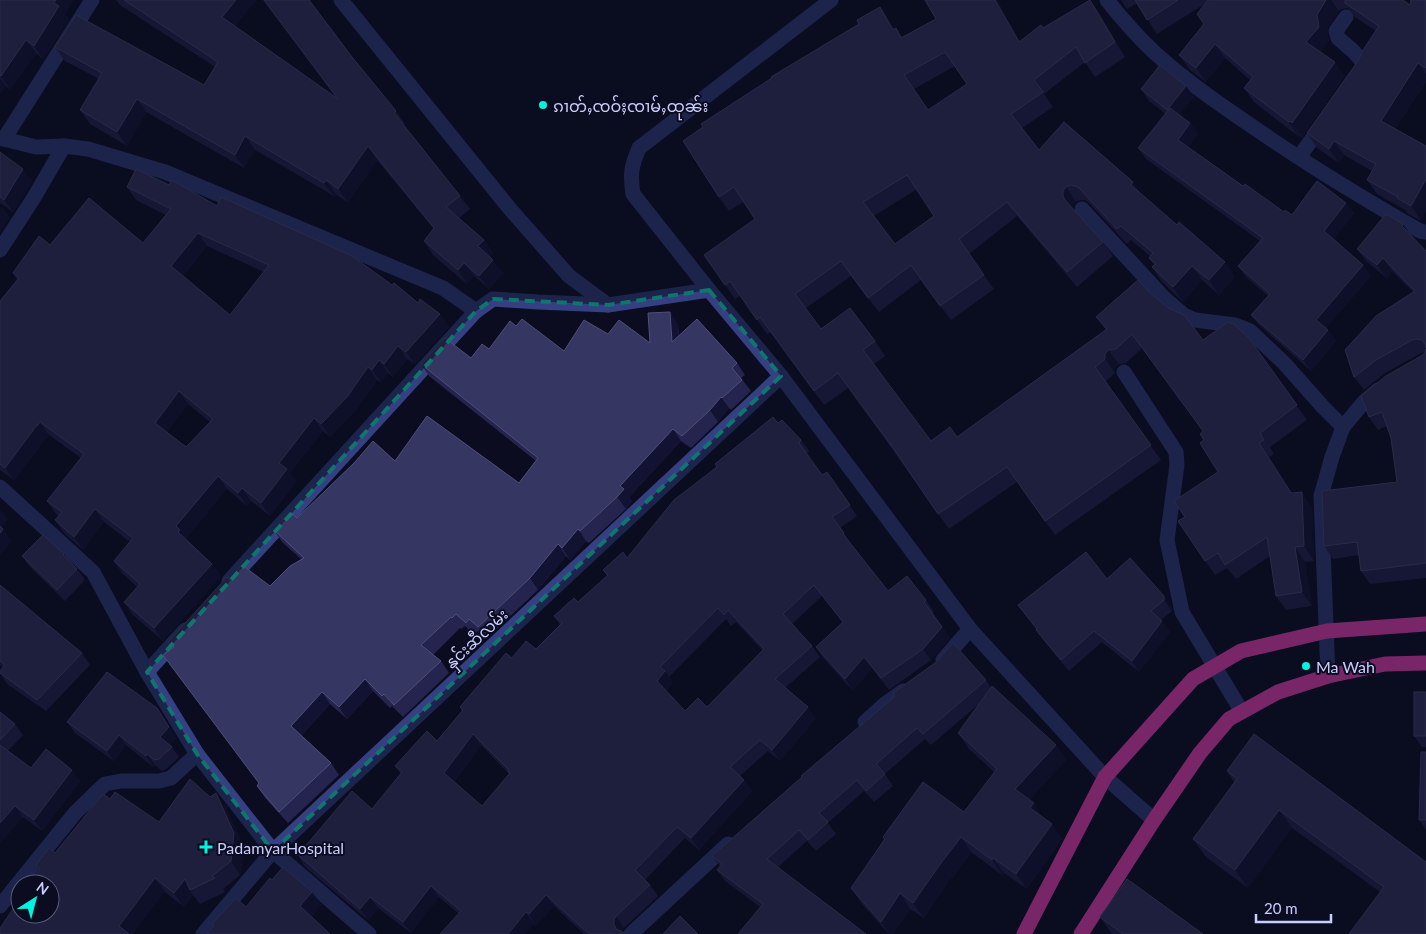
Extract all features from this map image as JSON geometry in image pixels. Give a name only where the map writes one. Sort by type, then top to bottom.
[{"type":"highway","points":[[1024,934],[1105,777],[1193,679],[1241,651],[1327,631],[1426,624]]},
{"type":"highway","points":[[1081,934],[1154,820],[1200,753],[1229,719],[1278,692],[1328,676],[1384,664],[1426,663]]},
{"type":"street","points":[[92,0],[2,138],[36,147],[64,146],[88,149],[165,172],[443,288],[476,311]]},
{"type":"street","points":[[341,0],[510,208],[569,276],[608,305]]},
{"type":"street","points":[[831,0],[639,148],[632,164],[630,177],[632,194],[781,376],[970,629],[1105,777],[1154,820]]},
{"type":"street","points":[[1107,0],[1124,22],[1155,53],[1220,105],[1368,202],[1420,231],[1426,232]]},
{"type":"street","points":[[1346,18],[1336,31],[1338,38],[1364,63],[1350,86]]},
{"type":"street","points":[[1298,157],[1333,110]]},
{"type":"street","points":[[0,250],[64,146]]},
{"type":"street","points":[[1082,209],[1164,299],[1184,315],[1195,320],[1235,325],[1250,331],[1284,363],[1343,427]]},
{"type":"street","points":[[220,591],[476,311],[494,299],[608,305],[709,290]]},
{"type":"street","points":[[1124,372],[1176,452],[1177,465],[1167,540],[1182,612],[1242,712]]},
{"type":"street","name":"နှင်းဆီလမ်း","points":[[203,934],[273,851],[781,376]]},
{"type":"street","points":[[1328,676],[1321,496],[1343,427],[1363,403],[1390,381]]},
{"type":"street","points":[[0,487],[92,572],[146,672],[197,754],[273,851],[369,934]]},
{"type":"street","points":[[146,672],[194,621]]},
{"type":"street","points":[[930,672],[937,667],[970,629]]},
{"type":"street","points":[[856,730],[885,704],[915,683]]},
{"type":"street","points":[[0,906],[75,813],[105,784],[121,781],[160,781],[172,778],[197,754]]},
{"type":"street","points":[[631,934],[741,832]]},
{"type":"highlighted area","points":[[709,290],[781,376],[273,851],[197,754],[147,672],[476,311],[493,299],[608,305]]},
{"type":"building","points":[[0,0],[56,0],[54,3],[59,6],[34,46],[26,40],[1,76],[0,75]]},
{"type":"building","points":[[124,0],[236,0],[222,17],[338,99],[264,0],[309,0],[396,111],[394,113],[460,196],[446,207],[484,240],[478,246],[493,260],[479,276],[464,263],[458,270],[424,241],[434,228],[368,146],[338,189],[326,180],[324,183],[245,136],[235,155],[137,99],[117,132],[80,110],[102,73],[55,47],[76,15],[204,85],[218,62]]},
{"type":"building","points":[[925,0],[995,0],[1019,42],[1041,25],[1043,28],[1090,0],[1115,42],[1085,63],[1076,47],[1034,80],[1043,92],[1011,114],[1039,150],[1064,122],[1133,182],[1131,185],[1177,225],[1179,222],[1225,262],[1209,280],[1192,266],[1173,287],[1152,267],[1156,264],[1149,258],[1153,253],[1121,226],[1117,229],[1079,188],[1070,185],[1063,191],[1065,200],[1103,242],[1067,272],[1007,202],[959,239],[984,275],[940,306],[911,265],[868,298],[841,261],[795,294],[821,329],[850,308],[875,341],[863,350],[931,441],[950,427],[957,437],[1107,329],[1096,317],[1138,280],[1168,308],[1184,315],[1203,340],[1228,322],[1235,325],[1248,337],[1297,405],[1260,433],[1264,440],[1259,443],[1291,493],[1302,492],[1304,546],[1295,547],[1302,592],[1276,596],[1267,537],[1225,565],[1218,553],[1205,561],[1178,521],[1185,517],[1174,501],[1218,472],[1200,443],[1204,440],[1200,434],[1203,431],[1132,334],[1116,349],[1108,350],[1105,354],[1105,359],[1095,367],[1151,445],[1045,521],[1007,467],[938,514],[891,445],[838,373],[814,391],[760,317],[757,320],[730,281],[725,285],[704,255],[755,219],[734,187],[719,197],[683,141],[703,127],[701,124],[771,77],[859,24],[857,20],[880,7],[893,30],[896,28],[901,38],[936,19]],"holes":[[[945,52],[967,84],[928,110],[904,75]],[[907,175],[934,216],[895,244],[863,202]]]},
{"type":"building","points":[[1135,0],[1178,0],[1147,20]]},
{"type":"building","points":[[1208,0],[1326,0],[1317,15],[1319,27],[1306,42],[1335,62],[1292,123],[1244,88],[1253,77],[1215,44],[1196,68],[1179,55],[1204,24],[1197,14]]},
{"type":"building","points":[[1345,0],[1403,0],[1410,5],[1411,0],[1426,0],[1426,68],[1418,63],[1381,121],[1426,146],[1426,179],[1411,206],[1367,180],[1376,164],[1334,141],[1329,149],[1307,133],[1358,61],[1379,26],[1345,3]]},
{"type":"building","points":[[1160,65],[1186,86],[1167,110],[1141,89]]},
{"type":"building","points":[[1170,108],[1190,123],[1178,140],[1243,186],[1245,184],[1284,212],[1285,210],[1292,215],[1317,181],[1346,203],[1324,231],[1363,265],[1316,320],[1328,330],[1303,360],[1251,315],[1270,294],[1238,266],[1263,238],[1138,148]]},
{"type":"building","points":[[0,152],[23,169],[4,200],[0,197]]},
{"type":"building","points":[[136,169],[169,185],[172,180],[217,206],[221,197],[352,256],[392,285],[394,283],[418,303],[420,299],[440,314],[406,352],[398,346],[384,364],[379,360],[372,370],[368,367],[347,397],[321,424],[314,418],[279,463],[287,469],[261,503],[242,488],[238,493],[218,476],[176,526],[180,530],[178,532],[212,564],[154,628],[124,602],[140,584],[114,561],[133,538],[95,509],[74,537],[55,520],[62,512],[47,501],[84,454],[40,422],[5,468],[0,464],[0,301],[19,278],[13,273],[39,236],[50,245],[89,198],[143,243],[171,209],[127,187]],"holes":[[[198,233],[269,265],[230,315],[171,266]],[[179,391],[213,419],[186,447],[155,423]]]},
{"type":"building","points":[[1386,214],[1403,224],[1402,226],[1426,251],[1426,348],[1422,340],[1412,340],[1376,360],[1354,377],[1345,350],[1376,316],[1415,291],[1383,258],[1377,265],[1357,249]]},
{"type":"building","points":[[670,312],[672,342],[697,319],[737,363],[732,368],[742,380],[721,397],[682,436],[673,429],[620,486],[624,489],[617,497],[580,531],[578,529],[562,548],[558,544],[530,578],[478,627],[469,619],[466,623],[456,614],[421,645],[441,661],[394,705],[384,694],[382,696],[365,679],[339,707],[322,692],[291,726],[331,763],[279,812],[257,786],[259,783],[163,655],[174,647],[168,642],[227,577],[230,580],[242,565],[270,586],[290,566],[304,558],[274,530],[290,512],[297,518],[355,462],[373,441],[395,461],[427,416],[519,483],[538,458],[421,364],[445,338],[471,358],[482,344],[489,349],[510,321],[516,326],[522,319],[564,351],[584,320],[608,334],[619,320],[650,343],[648,313]]},
{"type":"building","points":[[1426,349],[1426,563],[1361,571],[1357,542],[1324,546],[1322,491],[1397,482],[1391,438],[1382,412],[1369,417],[1361,396],[1386,376],[1421,356],[1425,353]]},
{"type":"building","points":[[773,417],[778,423],[782,420],[801,440],[799,443],[822,475],[827,472],[850,505],[832,517],[843,534],[888,591],[907,576],[926,600],[924,602],[942,627],[923,649],[881,678],[864,657],[845,679],[816,647],[843,622],[814,585],[783,614],[812,646],[775,679],[808,707],[772,750],[760,740],[730,767],[744,780],[691,838],[677,827],[635,870],[650,885],[616,916],[614,924],[616,929],[625,934],[589,934],[546,895],[529,914],[526,912],[508,934],[440,934],[461,911],[431,886],[403,922],[370,897],[360,909],[298,855],[352,791],[372,809],[402,772],[395,766],[427,731],[437,741],[463,710],[460,707],[506,653],[512,658],[526,641],[536,649],[562,623],[554,616],[574,598],[578,602],[608,575],[603,570],[623,552],[627,558],[674,500],[717,467],[715,464]],"holes":[[[718,608],[724,615],[728,610],[764,649],[707,707],[698,698],[685,711],[657,681],[665,671],[660,667]],[[473,734],[510,773],[482,806],[444,773]]]},
{"type":"building","points":[[43,535],[77,569],[57,590],[22,556]]},
{"type":"building","points":[[1086,552],[1107,579],[1130,558],[1164,596],[1164,600],[1151,611],[1162,621],[1132,661],[1094,631],[1061,660],[1018,605]]},
{"type":"building","points":[[0,585],[82,653],[37,700],[0,673],[5,665],[0,661]]},
{"type":"building","points":[[953,643],[986,680],[923,734],[917,728],[876,764],[885,774],[866,791],[857,780],[819,813],[828,822],[808,840],[799,830],[767,859],[866,934],[738,934],[763,904],[717,870],[722,864],[712,856],[801,776],[892,699],[895,696],[893,693],[935,663]]},
{"type":"building","points":[[107,672],[157,708],[169,727],[160,737],[172,747],[159,759],[154,760],[147,754],[146,756],[119,735],[107,751],[67,722]]},
{"type":"building","points":[[992,686],[1056,745],[1015,789],[1034,803],[1030,808],[1052,824],[1016,874],[993,858],[992,860],[961,837],[913,903],[900,893],[881,922],[851,888],[885,839],[883,837],[923,782],[964,812],[997,769],[958,733]]},
{"type":"building","points":[[1414,692],[1426,692],[1426,736],[1414,736]]},
{"type":"building","points":[[0,712],[15,724],[0,740]]},
{"type":"building","points":[[1254,734],[1426,862],[1426,934],[1349,934],[1384,887],[1279,810],[1235,870],[1193,839],[1237,779],[1227,771]]},
{"type":"building","points":[[0,745],[31,768],[46,749],[72,770],[34,820],[15,806],[0,823]]},
{"type":"building","points":[[1421,752],[1426,752],[1426,820],[1419,820]]},
{"type":"building","points":[[190,779],[210,797],[216,793],[234,833],[231,861],[212,876],[215,878],[190,890],[185,879],[174,893],[155,878],[119,926],[129,934],[0,934],[0,928],[10,914],[10,924],[60,924],[60,874],[37,874],[40,869],[36,865],[49,848],[55,853],[103,794],[110,799],[115,792],[159,822]]},
{"type":"building","points":[[283,867],[312,892],[300,906],[330,934],[207,934],[214,926],[212,924],[236,898],[246,907],[270,878],[272,880]]},
{"type":"building","points":[[1127,879],[1203,934],[1123,934],[1100,917]]},
{"type":"building","points":[[680,916],[698,934],[663,934]]},
{"type":"place","name":"ၵၢတ်ႇၸဝ်ႈၸၢမ်ႇထုၼ်း","points":[[543,105]]},
{"type":"place","name":"Ma Wah","points":[[1306,666]]},
{"type":"place","name":"PadamyarHospital","points":[[206,847]]}]
